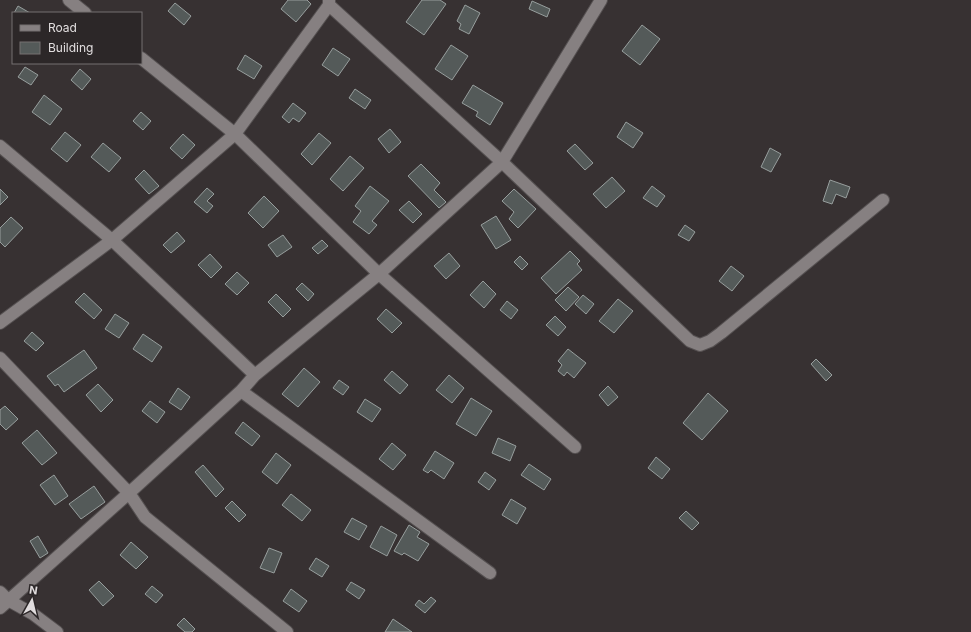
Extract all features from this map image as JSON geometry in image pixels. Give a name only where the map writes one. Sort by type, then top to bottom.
[{"type":"street","points":[[69,0],[84,12]]},
{"type":"street","points":[[57,632],[33,614],[3,600],[129,493],[241,391],[255,375],[379,274],[502,162],[600,0]]},
{"type":"street","points":[[0,322],[112,240],[235,134],[329,2],[502,162],[690,341],[700,345],[710,341],[721,333],[883,200]]},
{"type":"street","points":[[142,59],[235,134],[379,274],[575,447]]},
{"type":"street","points":[[0,146],[112,240],[255,375]]},
{"type":"street","points":[[0,358],[129,493],[145,517],[287,632]]},
{"type":"street","points":[[241,391],[490,573]]},
{"type":"building","points":[[288,0],[307,0],[311,4],[296,22],[281,9]]},
{"type":"building","points":[[422,0],[440,0],[446,4],[424,35],[406,22]]},
{"type":"building","points":[[532,1],[550,9],[547,17],[529,9]]},
{"type":"building","points":[[175,3],[191,16],[184,25],[168,11]]},
{"type":"building","points":[[465,5],[480,13],[469,34],[459,29],[461,24],[457,21]]},
{"type":"building","points":[[18,6],[28,12],[15,12]]},
{"type":"building","points":[[642,25],[660,39],[640,65],[622,51]]},
{"type":"building","points":[[451,45],[468,56],[452,80],[435,69]]},
{"type":"building","points":[[333,48],[350,59],[338,76],[322,65]]},
{"type":"building","points":[[245,55],[262,66],[254,79],[237,69]]},
{"type":"building","points":[[25,67],[38,75],[31,85],[18,77]]},
{"type":"building","points":[[80,69],[91,79],[82,90],[71,80]]},
{"type":"building","points":[[473,85],[503,103],[490,125],[476,116],[478,112],[462,103]]},
{"type":"building","points":[[355,89],[371,100],[365,109],[349,98]]},
{"type":"building","points":[[44,95],[62,109],[50,125],[32,112]]},
{"type":"building","points":[[293,103],[306,113],[299,122],[293,118],[289,123],[282,117]]},
{"type":"building","points":[[141,112],[151,121],[143,130],[133,121]]},
{"type":"building","points":[[626,122],[643,133],[633,148],[617,137]]},
{"type":"building","points":[[390,129],[401,142],[389,153],[378,139]]},
{"type":"building","points":[[65,132],[81,145],[67,162],[51,149]]},
{"type":"building","points":[[319,133],[331,143],[312,165],[301,154]]},
{"type":"building","points":[[183,134],[195,145],[182,159],[170,148]]},
{"type":"building","points":[[103,143],[121,158],[109,172],[91,157]]},
{"type":"building","points":[[575,144],[593,163],[585,170],[567,151]]},
{"type":"building","points":[[770,148],[781,154],[771,172],[761,167]]},
{"type":"building","points":[[350,156],[364,168],[343,191],[330,179]]},
{"type":"building","points":[[421,164],[440,183],[434,190],[446,202],[439,208],[408,176]]},
{"type":"building","points":[[144,170],[159,186],[149,194],[135,179]]},
{"type":"building","points":[[612,177],[625,191],[606,208],[593,194]]},
{"type":"building","points":[[830,180],[850,187],[846,198],[836,194],[832,204],[823,201]]},
{"type":"building","points":[[370,186],[389,201],[372,221],[377,225],[369,234],[353,222],[361,211],[355,206]]},
{"type":"building","points":[[652,186],[665,196],[657,207],[643,198]]},
{"type":"building","points":[[207,188],[214,194],[207,201],[213,206],[207,213],[194,202]]},
{"type":"building","points":[[0,189],[8,197],[0,205]]},
{"type":"building","points":[[514,189],[536,209],[518,228],[509,219],[514,212],[502,201]]},
{"type":"building","points":[[264,196],[279,211],[263,228],[248,213]]},
{"type":"building","points":[[409,201],[422,214],[413,223],[399,210]]},
{"type":"building","points":[[496,216],[511,240],[496,249],[481,225]]},
{"type":"building","points":[[11,217],[23,228],[5,247],[0,242],[0,228]]},
{"type":"building","points":[[685,225],[695,232],[689,241],[678,235]]},
{"type":"building","points":[[177,232],[185,241],[171,253],[163,245]]},
{"type":"building","points":[[283,235],[292,247],[277,257],[268,245]]},
{"type":"building","points":[[322,240],[328,246],[318,254],[312,248]]},
{"type":"building","points":[[570,251],[580,261],[577,264],[582,270],[556,294],[541,278]]},
{"type":"building","points":[[449,253],[460,266],[446,279],[434,266]]},
{"type":"building","points":[[210,254],[222,267],[211,278],[198,265]]},
{"type":"building","points":[[520,256],[528,264],[522,270],[514,262]]},
{"type":"building","points":[[731,266],[744,276],[732,291],[719,281]]},
{"type":"building","points":[[237,272],[249,283],[237,295],[225,284]]},
{"type":"building","points":[[483,281],[496,294],[484,308],[470,295]]},
{"type":"building","points":[[302,283],[314,294],[308,301],[296,289]]},
{"type":"building","points":[[568,287],[579,297],[566,311],[555,300]]},
{"type":"building","points":[[84,293],[102,310],[94,319],[75,302]]},
{"type":"building","points":[[276,294],[291,309],[283,317],[268,302]]},
{"type":"building","points":[[583,295],[594,304],[586,314],[575,304]]},
{"type":"building","points":[[618,299],[633,311],[614,333],[599,321]]},
{"type":"building","points":[[507,301],[518,310],[511,319],[500,310]]},
{"type":"building","points":[[386,309],[402,323],[392,333],[377,319]]},
{"type":"building","points":[[115,314],[129,323],[119,338],[105,329]]},
{"type":"building","points":[[555,316],[566,327],[558,336],[546,325]]},
{"type":"building","points":[[32,332],[44,343],[36,351],[24,341]]},
{"type":"building","points":[[143,334],[162,347],[152,362],[133,349]]},
{"type":"building","points":[[568,349],[586,363],[574,378],[567,372],[564,376],[558,371],[562,365],[558,361]]},
{"type":"building","points":[[84,350],[97,368],[64,392],[58,384],[55,386],[47,376]]},
{"type":"building","points":[[816,359],[832,375],[826,381],[811,364]]},
{"type":"building","points":[[304,368],[320,382],[298,407],[282,394]]},
{"type":"building","points":[[392,371],[408,385],[400,394],[384,380]]},
{"type":"building","points":[[449,375],[464,388],[452,403],[436,390]]},
{"type":"building","points":[[339,380],[349,387],[343,395],[333,388]]},
{"type":"building","points":[[98,384],[113,400],[101,412],[86,395]]},
{"type":"building","points":[[608,386],[618,397],[608,406],[599,395]]},
{"type":"building","points":[[178,388],[190,397],[181,410],[169,402]]},
{"type":"building","points":[[708,393],[728,411],[702,440],[683,423]]},
{"type":"building","points":[[471,398],[492,411],[476,436],[456,424]]},
{"type":"building","points":[[365,399],[381,409],[372,422],[357,412]]},
{"type":"building","points":[[150,401],[165,412],[157,423],[142,411]]},
{"type":"building","points":[[5,406],[18,419],[6,430],[0,424],[0,410]]},
{"type":"building","points":[[243,422],[260,436],[252,446],[235,433]]},
{"type":"building","points":[[37,430],[57,453],[42,465],[22,443]]},
{"type":"building","points":[[498,438],[516,446],[510,461],[492,453]]},
{"type":"building","points":[[392,443],[406,455],[393,470],[379,459]]},
{"type":"building","points":[[435,451],[454,463],[444,479],[431,470],[428,473],[423,470]]},
{"type":"building","points":[[276,453],[291,465],[277,484],[262,472]]},
{"type":"building","points":[[656,457],[670,469],[662,479],[648,468]]},
{"type":"building","points":[[529,464],[551,479],[544,490],[521,475]]},
{"type":"building","points":[[203,465],[224,489],[216,497],[195,472]]},
{"type":"building","points":[[485,472],[496,480],[489,490],[478,482]]},
{"type":"building","points":[[54,475],[68,496],[55,505],[40,485]]},
{"type":"building","points":[[94,486],[105,502],[81,519],[69,504]]},
{"type":"building","points":[[291,494],[311,510],[302,521],[282,505]]},
{"type":"building","points":[[511,499],[526,508],[517,524],[502,515]]},
{"type":"building","points":[[232,501],[246,515],[239,522],[225,508]]},
{"type":"building","points":[[686,511],[699,523],[692,530],[679,518]]},
{"type":"building","points":[[352,518],[367,526],[359,540],[344,532]]},
{"type":"building","points":[[409,525],[420,532],[417,537],[429,544],[418,561],[404,553],[402,555],[394,551]]},
{"type":"building","points":[[381,526],[397,535],[387,556],[370,547]]},
{"type":"building","points":[[38,536],[48,553],[40,558],[30,541]]},
{"type":"building","points":[[131,542],[148,557],[136,569],[120,555]]},
{"type":"building","points":[[269,548],[282,553],[274,573],[260,568]]},
{"type":"building","points":[[316,558],[329,566],[322,577],[309,569]]},
{"type":"building","points":[[99,581],[114,596],[103,606],[89,590]]},
{"type":"building","points":[[351,582],[365,590],[359,599],[346,590]]},
{"type":"building","points":[[152,586],[163,595],[156,603],[145,594]]},
{"type":"building","points":[[291,589],[307,601],[299,612],[283,601]]},
{"type":"building","points":[[431,597],[436,601],[425,613],[415,605],[419,600],[424,604]]},
{"type":"building","points":[[184,618],[195,629],[192,632],[185,632],[177,625]]},
{"type":"building","points":[[393,619],[412,632],[385,632]]}]
